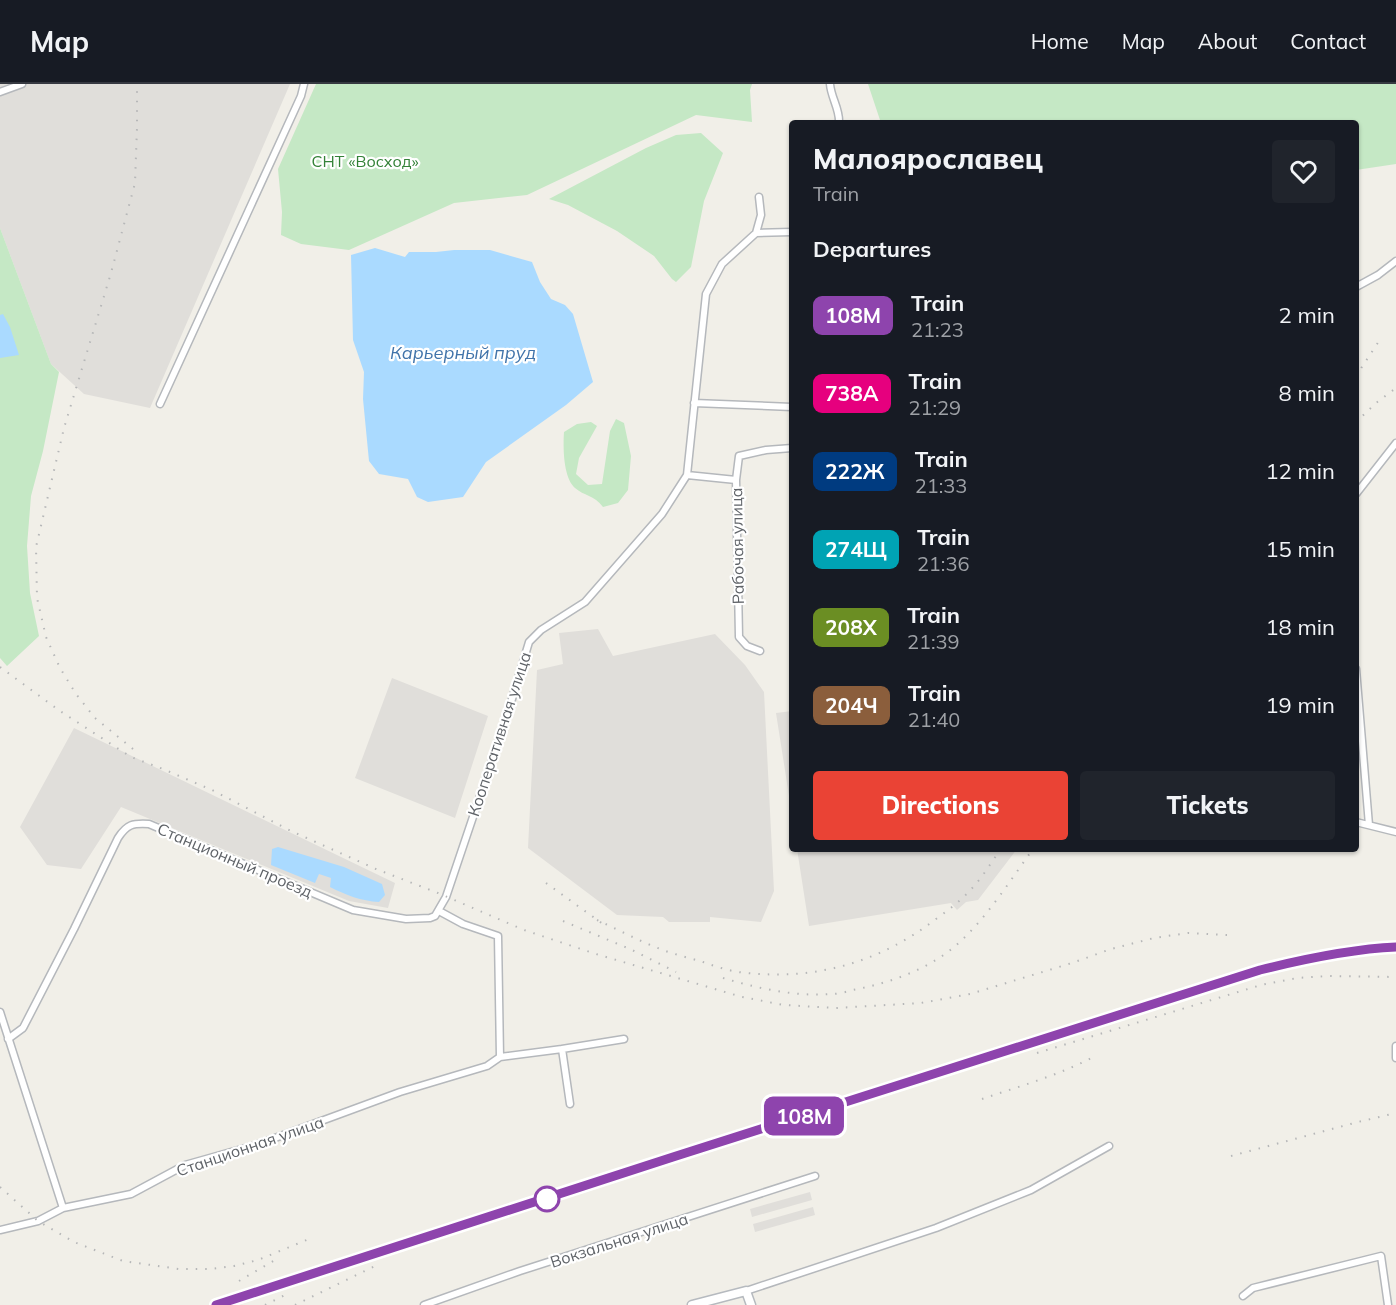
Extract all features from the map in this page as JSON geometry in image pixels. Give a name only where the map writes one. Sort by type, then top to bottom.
[{"type":"main road","points":[[692,1305],[746,1291],[751,1305]]},
{"type":"street","points":[[0,92],[22,84]]},
{"type":"street","points":[[160,404],[301,96],[304,84]]},
{"type":"street","points":[[830,84],[839,120]]},
{"type":"street","points":[[759,197],[761,214],[756,233],[789,232]]},
{"type":"street","name":"Кооперативная улица","points":[[439,911],[446,897],[502,730],[529,642],[541,630],[585,602],[662,514],[687,475],[706,294],[722,264],[756,233]]},
{"type":"street","points":[[1359,285],[1396,261]]},
{"type":"street","points":[[694,403],[789,407]]},
{"type":"street","points":[[1359,490],[1396,443]]},
{"type":"street","name":"Рабочая улица","points":[[760,651],[747,646],[739,637],[736,480],[739,456],[789,448]]},
{"type":"street","points":[[687,475],[736,480]]},
{"type":"street","points":[[1359,705],[1369,825]]},
{"type":"street","name":"Станционный проезд","points":[[8,1039],[23,1028],[118,838],[124,828],[136,823],[149,824],[353,910],[406,919],[430,918],[439,911]]},
{"type":"street","points":[[1359,823],[1396,832]]},
{"type":"street","points":[[439,911],[463,924],[498,936],[500,1057]]},
{"type":"street","points":[[0,1012],[63,1208]]},
{"type":"street","name":"Станционная улица","points":[[0,1230],[38,1221],[63,1208],[131,1194],[185,1166],[256,1145],[400,1092],[487,1066],[500,1057],[624,1039]]},
{"type":"street","points":[[1396,1046],[1396,1058]]},
{"type":"street","points":[[561,1049],[570,1104]]},
{"type":"street","points":[[746,1291],[936,1228],[1010,1199],[1031,1190],[1109,1146]]},
{"type":"street","name":"Вокзальная улица","points":[[424,1305],[520,1271],[815,1176]]},
{"type":"street","points":[[1243,1296],[1253,1288],[1381,1256],[1388,1305]]},
{"type":"shaded area","points":[[0,84],[290,84],[150,408],[84,394],[51,364],[0,228]]},
{"type":"shaded area","points":[[598,629],[613,656],[715,634],[745,665],[764,692],[774,891],[761,922],[710,917],[710,922],[669,922],[663,917],[617,915],[528,848],[537,670],[563,664],[559,633]]},
{"type":"shaded area","points":[[392,678],[488,716],[455,818],[355,778]]},
{"type":"shaded area","points":[[789,711],[789,796],[776,713]]},
{"type":"shaded area","points":[[74,728],[395,883],[388,908],[349,901],[121,807],[81,869],[47,865],[20,827]]},
{"type":"shaded area","points":[[797,852],[1015,852],[978,900],[966,902],[957,910],[951,903],[809,926]]},
{"type":"shaded area","points":[[810,1192],[812,1200],[752,1217],[750,1209]]},
{"type":"shaded area","points":[[813,1207],[815,1215],[755,1232],[753,1224]]},
{"type":"green space","name":"СНТ «Восход»","points":[[316,84],[752,84],[750,90],[752,122],[696,115],[527,195],[454,203],[349,250],[301,244],[281,235],[282,212],[278,169]]},
{"type":"green space","points":[[868,84],[1396,84],[1396,164],[1359,170],[1359,120],[880,120]]},
{"type":"green space","points":[[701,133],[723,153],[704,201],[691,267],[676,282],[654,256],[617,231],[568,205],[549,199],[646,148],[676,135]]},
{"type":"green space","points":[[0,228],[51,364],[59,372],[31,496],[27,546],[30,593],[39,636],[7,666],[0,658]]},
{"type":"green space","points":[[616,419],[624,423],[631,456],[628,490],[618,503],[603,507],[596,500],[578,491],[571,483],[565,462],[564,432],[577,424],[591,422],[597,426],[579,458],[576,474],[588,485],[602,484],[610,431]]},
{"type":"water","name":"Карьерный пруд","points":[[375,248],[405,257],[409,252],[490,250],[532,262],[540,282],[551,299],[565,305],[573,314],[593,382],[566,405],[486,462],[463,497],[428,502],[417,497],[408,479],[379,474],[369,461],[363,399],[364,372],[353,340],[351,255]]},
{"type":"water","points":[[3,314],[19,355],[0,358],[0,315]]},
{"type":"water","points":[[278,847],[344,867],[382,884],[385,895],[379,902],[360,899],[330,887],[331,878],[319,874],[315,883],[271,865],[272,849]]},
{"type":"railway","points":[[133,749],[95,718],[76,694],[60,668],[46,637],[37,598],[36,547],[64,428],[111,273],[135,183],[137,84]]},
{"type":"railway","points":[[1359,371],[1381,338]]},
{"type":"railway","points":[[1359,419],[1396,388]]},
{"type":"railway","points":[[0,667],[60,711],[131,757],[212,790],[291,831],[376,869],[524,930],[742,997],[784,1005],[836,1008],[921,1003],[970,994],[1111,949],[1154,938],[1188,933],[1227,935]]},
{"type":"railway","points":[[597,920],[663,950],[730,970],[773,974],[799,974],[823,970],[870,957],[915,934],[965,895],[999,852]]},
{"type":"railway","points":[[723,978],[776,991],[817,995],[845,992],[906,975],[942,956],[965,937],[996,901],[1031,852]]},
{"type":"railway","points":[[546,883],[603,924]]},
{"type":"railway","points":[[563,921],[630,949],[676,972]]},
{"type":"railway","points":[[216,1305],[1260,970],[1328,955],[1396,947]]},
{"type":"railway","points":[[1037,1053],[1261,985],[1297,978],[1328,976],[1396,977]]},
{"type":"railway","points":[[982,1099],[1054,1075],[1095,1056]]},
{"type":"railway","points":[[1231,1156],[1396,1113]]},
{"type":"railway","points":[[0,1187],[38,1221],[74,1242],[123,1261],[179,1269],[210,1269],[258,1260],[309,1239]]},
{"type":"railway","points":[[239,1281],[275,1260]]},
{"type":"railway","points":[[295,1305],[375,1266]]},
{"type":"railway","points":[[265,1305],[285,1295]]},
{"type":"train","name":"108М","points":[[216,1305],[1260,970],[1338,953],[1396,947]]}]
